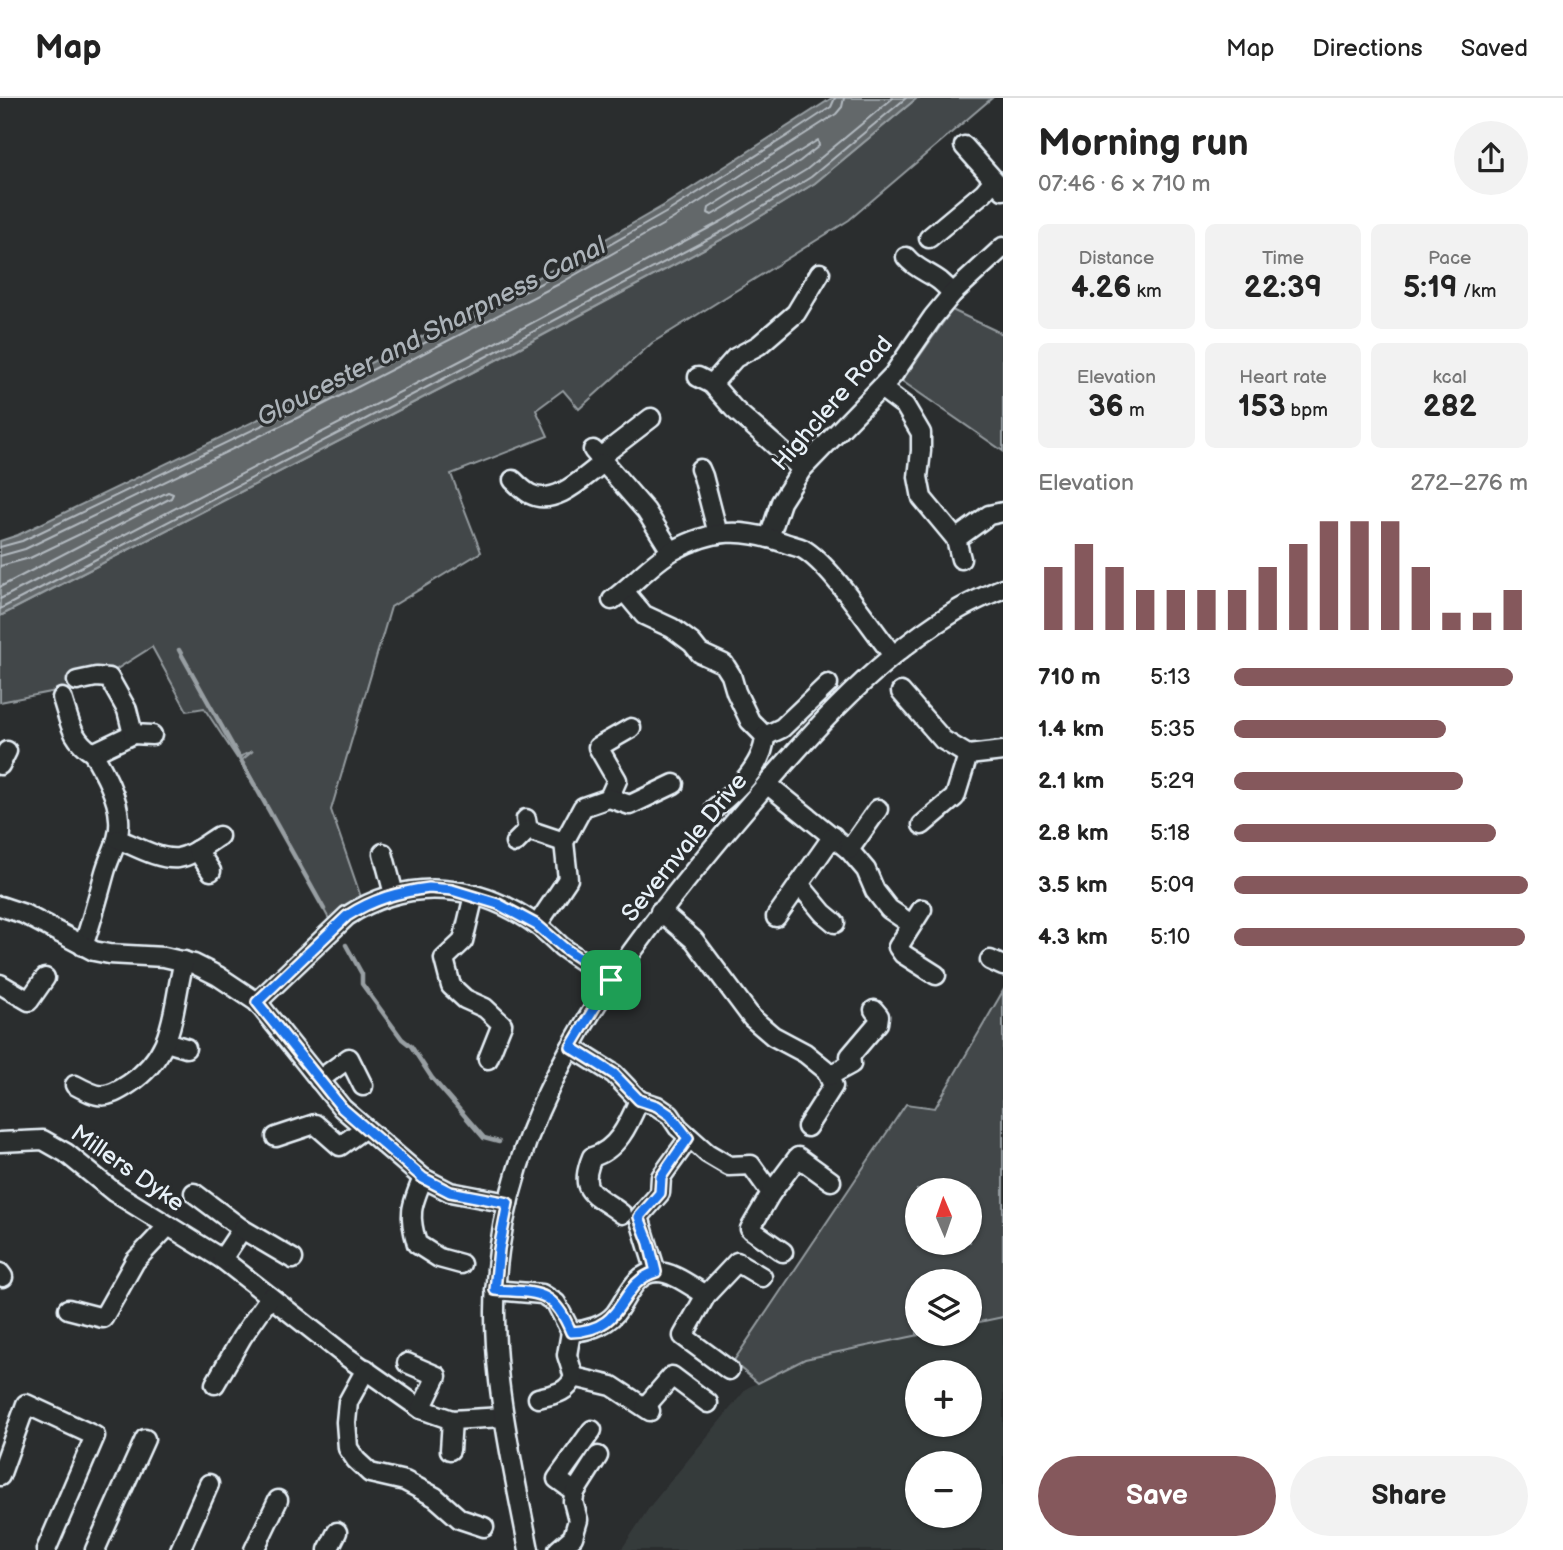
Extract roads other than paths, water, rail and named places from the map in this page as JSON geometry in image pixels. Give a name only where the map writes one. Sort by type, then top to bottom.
[{"type":"street","points":[[929,238],[993,188],[982,165],[964,146]]},
{"type":"street","name":"Highclere Road","points":[[769,538],[781,502],[802,469],[893,375],[952,294],[1003,247]]},
{"type":"street","points":[[906,257],[912,265],[944,283],[952,294]]},
{"type":"street","points":[[802,469],[705,380],[735,358],[801,318],[820,273]]},
{"type":"street","points":[[881,388],[905,406],[921,433],[918,477],[922,498],[956,539],[961,559]]},
{"type":"street","points":[[513,480],[528,493],[538,497],[559,494],[598,457],[651,418]]},
{"type":"street","points":[[598,457],[646,511],[671,551]]},
{"type":"street","points":[[699,469],[704,476],[718,534]]},
{"type":"street","points":[[956,539],[989,515],[1003,512]]},
{"type":"street","points":[[715,808],[752,769],[764,749],[765,736],[750,721],[724,664],[697,659],[692,643],[672,628],[644,615],[618,595],[671,551],[698,538],[746,532],[803,550],[820,564],[893,655]]},
{"type":"street","name":"Severnvale Drive","points":[[529,1550],[503,1417],[496,1354],[495,1290],[499,1249],[508,1203],[528,1138],[558,1070],[611,980],[660,911],[767,784],[848,697],[893,655],[952,613],[1003,588]]},
{"type":"street","points":[[77,681],[96,677],[109,678],[127,710],[133,734]]},
{"type":"street","points":[[765,736],[782,728],[828,684]]},
{"type":"street","points":[[901,692],[943,740],[968,755],[1003,751]]},
{"type":"street","points":[[62,698],[74,734],[86,749],[114,800],[119,819],[118,839],[104,874],[101,892],[83,946]]},
{"type":"street","points":[[609,798],[617,780],[598,747],[631,728]]},
{"type":"street","points":[[86,749],[133,734],[152,735]]},
{"type":"street","points":[[922,825],[955,797],[968,755]]},
{"type":"street","points":[[537,925],[568,879],[564,842],[583,807],[609,798],[630,805],[674,784]]},
{"type":"street","points":[[767,784],[849,850],[866,870],[874,891],[889,909],[911,923]]},
{"type":"street","points":[[849,850],[878,809]]},
{"type":"street","points":[[515,843],[527,824],[564,842]]},
{"type":"street","points":[[118,839],[150,852],[179,858],[219,836]]},
{"type":"street","points":[[776,917],[833,836]]},
{"type":"street","points":[[197,850],[211,871]]},
{"type":"street","points":[[383,853],[394,894]]},
{"type":"street","points":[[799,884],[835,923]]},
{"type":"street","points":[[257,1002],[334,928],[363,905],[394,894],[429,888],[474,895],[498,904],[537,925],[564,948],[611,980]]},
{"type":"street","points":[[474,895],[463,941],[436,958],[451,986],[465,999],[510,1022],[488,1059]]},
{"type":"street","points":[[0,906],[24,914],[83,946],[109,954],[164,957],[184,961],[218,976],[257,1002],[342,1108],[423,1178],[450,1192],[508,1203]]},
{"type":"street","points":[[922,909],[898,947],[903,954],[936,975]]},
{"type":"street","points":[[660,911],[694,940],[752,1018],[773,1036],[805,1053],[826,1070],[831,1081]]},
{"type":"street","points":[[75,1085],[96,1096],[116,1096],[152,1066],[166,1042],[184,961]]},
{"type":"street","points":[[0,984],[26,1006],[45,978]]},
{"type":"street","points":[[807,1127],[831,1081],[852,1063],[850,1056],[878,1023],[879,1016],[874,1010]]},
{"type":"street","points":[[166,1042],[186,1048]]},
{"type":"street","points":[[571,1047],[608,1069],[639,1100],[657,1106],[670,1115],[688,1138],[707,1153],[729,1166],[751,1165],[769,1192]]},
{"type":"street","points":[[319,1080],[349,1058],[363,1086]]},
{"type":"street","points":[[639,1100],[623,1133],[606,1153],[592,1157],[584,1176],[588,1189],[630,1216],[649,1243],[656,1272]]},
{"type":"street","points":[[276,1137],[314,1124],[339,1152],[365,1128]]},
{"type":"street","points":[[630,1216],[660,1193],[661,1177],[688,1138]]},
{"type":"street","name":"Millers Dyke","points":[[1,1139],[43,1140],[66,1153],[114,1192],[222,1259],[347,1357],[421,1409],[452,1420],[503,1417]]},
{"type":"street","points":[[783,1252],[750,1229],[769,1192],[798,1157],[831,1181]]},
{"type":"street","points":[[423,1178],[411,1208],[412,1248],[461,1264]]},
{"type":"street","name":"Millers Dyke","points":[[194,1193],[242,1229],[293,1259]]},
{"type":"street","points":[[68,1309],[103,1318],[135,1261],[168,1226]]},
{"type":"street","points":[[222,1259],[242,1229]]},
{"type":"street","points":[[729,1370],[683,1336],[706,1295],[737,1262],[762,1278]]},
{"type":"street","points":[[571,1332],[583,1331],[604,1323],[614,1315],[637,1280],[656,1272],[668,1274],[706,1295]]},
{"type":"street","points":[[495,1290],[542,1294],[556,1303],[571,1332],[567,1355],[574,1377],[570,1386],[561,1393],[538,1398]]},
{"type":"street","points":[[214,1385],[270,1297]]},
{"type":"street","points":[[407,1363],[442,1378],[421,1409]]},
{"type":"street","points":[[366,1369],[348,1402],[341,1449],[370,1473],[405,1481],[435,1497],[460,1519],[484,1527]]},
{"type":"street","points":[[574,1377],[612,1386],[647,1409],[672,1376],[708,1403]]},
{"type":"street","points":[[0,1476],[26,1404],[95,1436],[47,1550]]},
{"type":"street","points":[[450,1450],[452,1420]]},
{"type":"street","points":[[575,1492],[557,1479],[592,1430]]},
{"type":"street","points":[[95,1550],[145,1439]]},
{"type":"street","points":[[558,1550],[573,1537],[578,1521],[573,1501],[575,1492],[598,1456]]},
{"type":"street","points":[[180,1550],[209,1483]]},
{"type":"street","points":[[254,1550],[278,1500]]},
{"type":"street","points":[[328,1550],[337,1532]]},
{"type":"water","points":[[832,98],[917,98],[815,183],[730,235],[494,361],[0,616],[0,541],[18,535],[292,403],[552,270],[663,206]]},
{"type":"waterway","points":[[179,650],[324,909]]},
{"type":"waterway","points":[[346,945],[362,974],[362,984],[402,1039],[411,1046],[432,1078],[484,1138],[499,1142]]},
{"type":"water label","name":"Gloucester and Sharpness Canal","points":[[431,331]]}]
